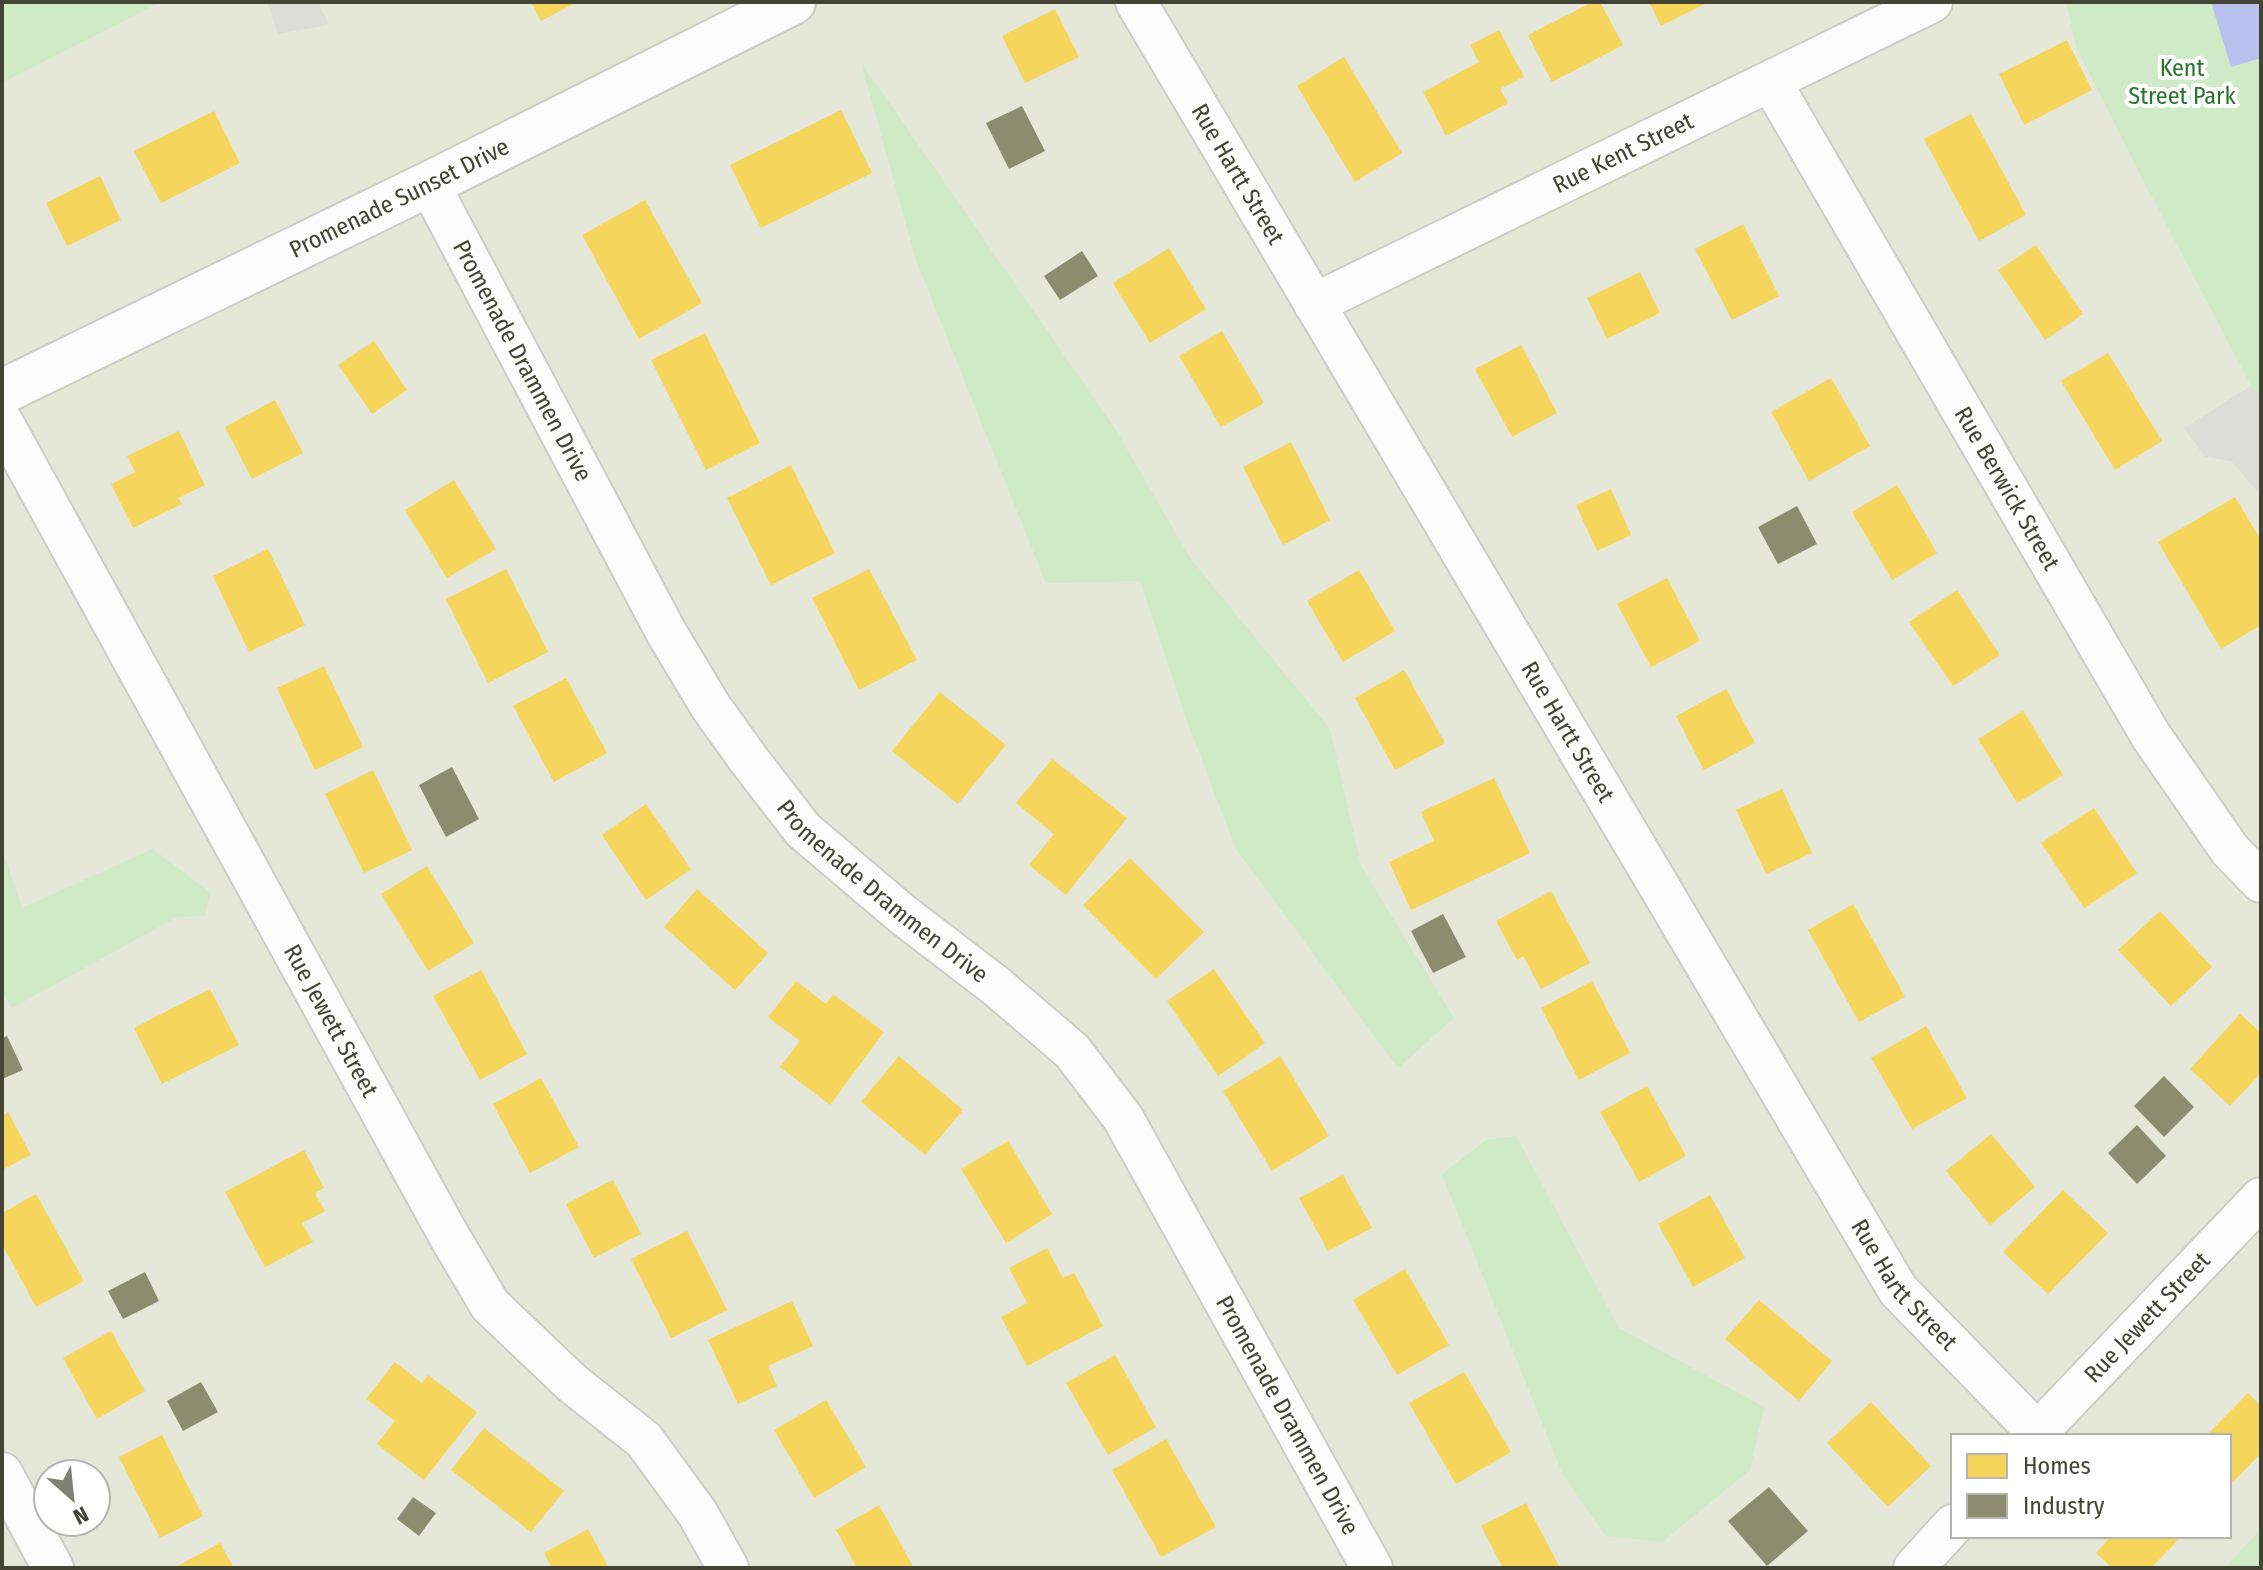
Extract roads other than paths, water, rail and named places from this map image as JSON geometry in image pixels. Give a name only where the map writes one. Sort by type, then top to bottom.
[{"type":"street","name":"Promenade Sunset Drive","points":[[2,392],[793,2]]},
{"type":"street","name":"Rue Hartt Street","points":[[1136,2],[1898,1290],[2036,1434]]},
{"type":"street","name":"Rue Kent Street","points":[[1314,304],[1932,2]]},
{"type":"street","name":"Rue Berwick Street","points":[[1771,82],[2151,736],[2230,850],[2261,882]]},
{"type":"street","name":"Promenade Drammen Drive","points":[[429,184],[666,632],[711,707],[803,830],[1072,1051],[1123,1118],[1372,1568]]},
{"type":"street","name":"Rue Jewett Street","points":[[2,421],[448,1234],[490,1305],[572,1383],[644,1440],[698,1514],[728,1568]]},
{"type":"street","name":"Rue Jewett Street","points":[[2036,1434],[2261,1198]]},
{"type":"street","points":[[2,1473],[53,1568]]},
{"type":"street","points":[[1914,1568],[1951,1527]]},
{"type":"water","points":[[2211,2],[2261,2],[2261,58],[2231,67]]},
{"type":"park label","name":"Kent Street Park","points":[[2182,82]]}]
